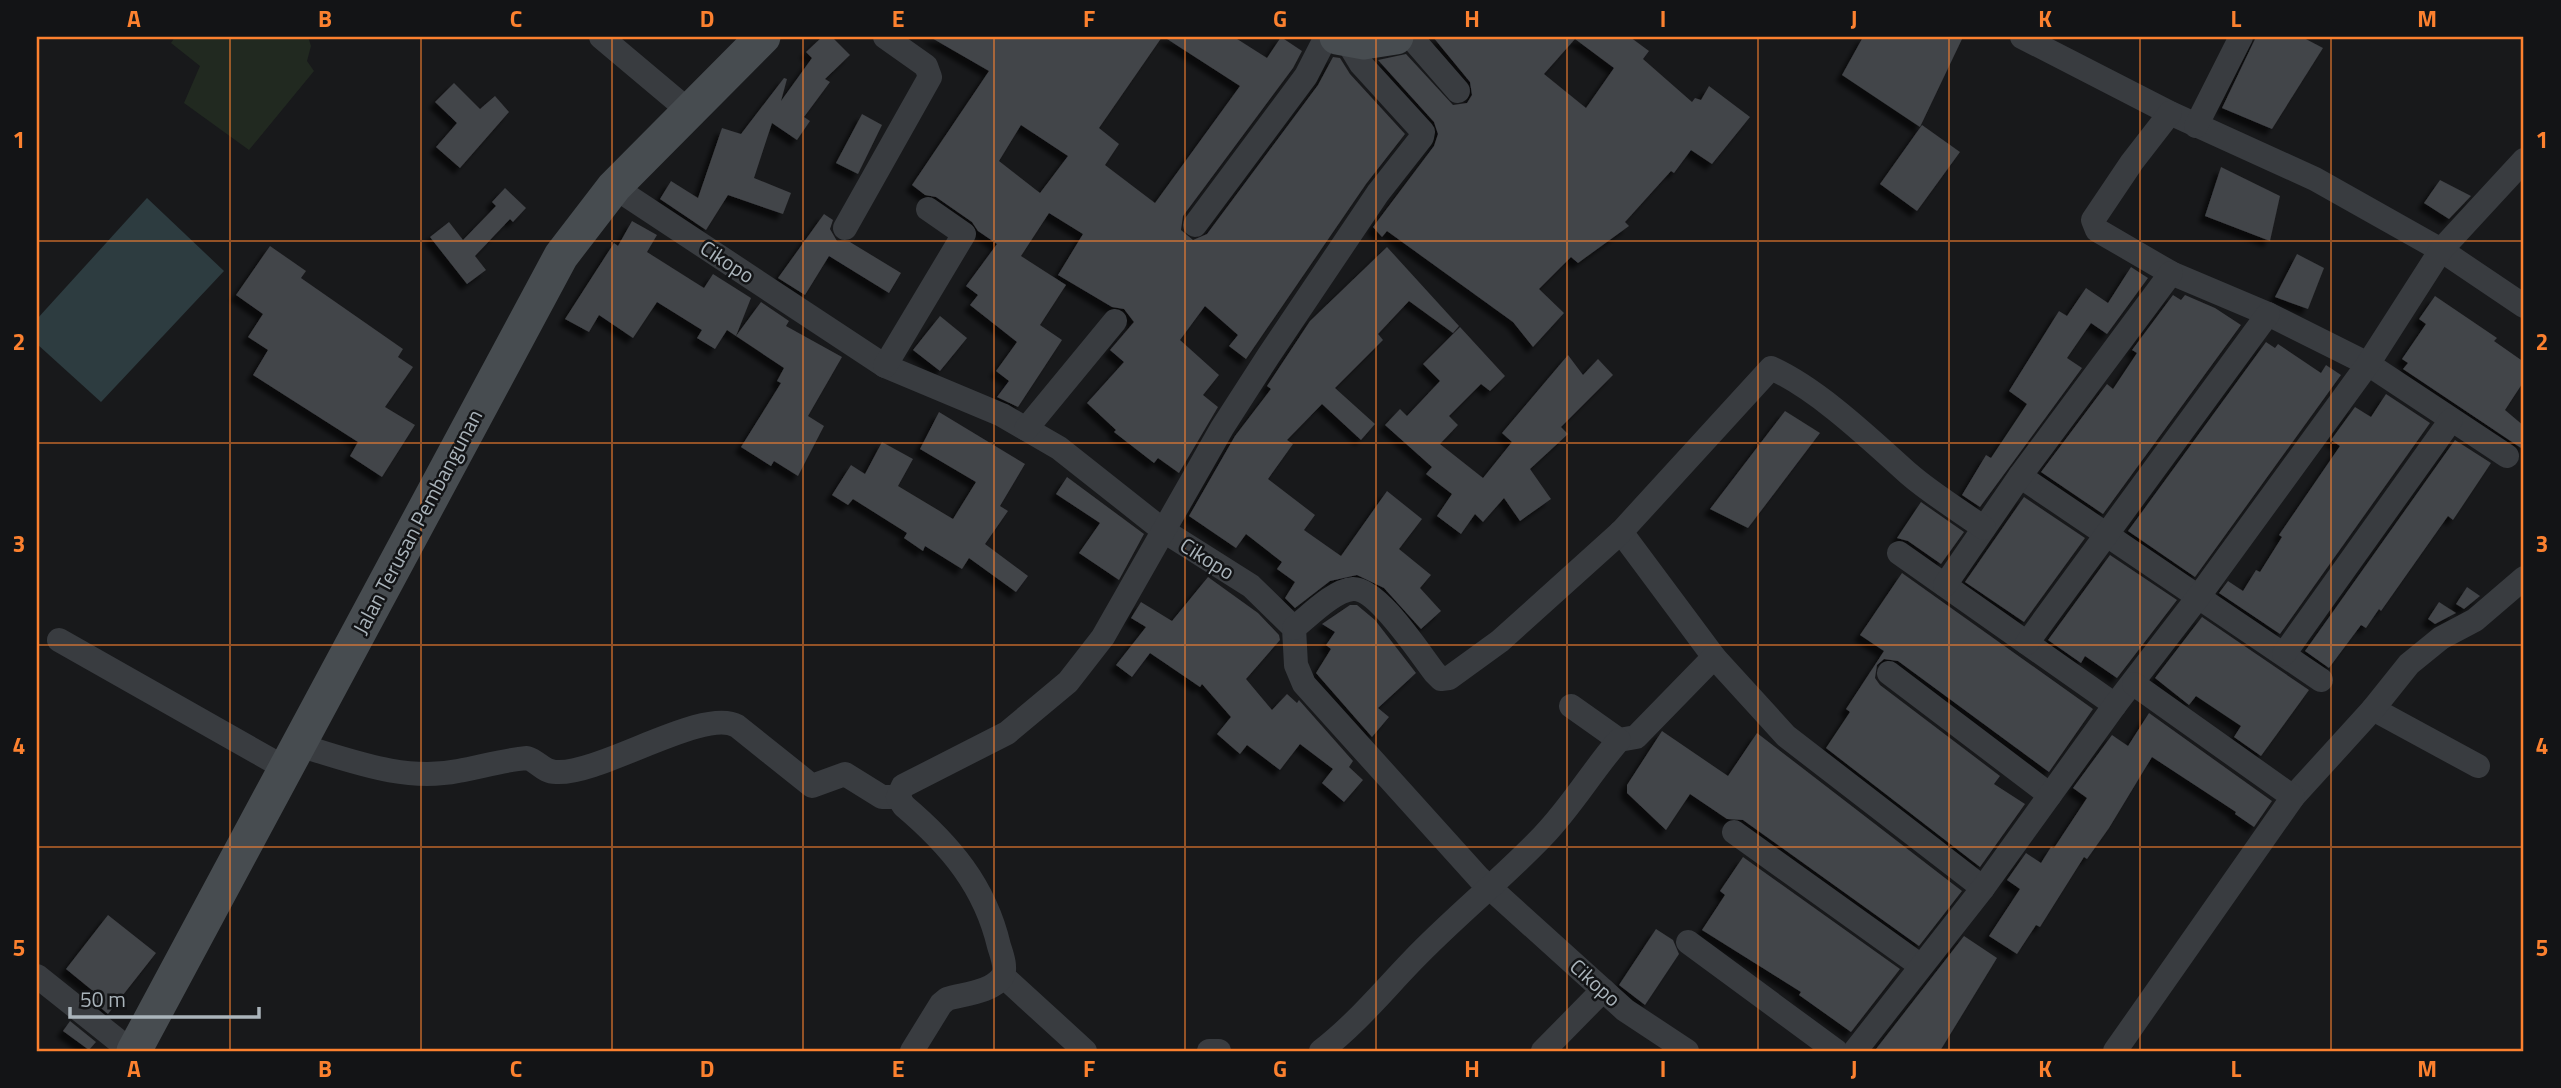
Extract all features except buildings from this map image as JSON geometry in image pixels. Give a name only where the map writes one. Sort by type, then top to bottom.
[{"type":"street","points":[[601,37],[689,111]]},
{"type":"street","name":"Jalan Terusan Pembangunan","points":[[132,1051],[561,256],[614,187],[763,37]]},
{"type":"street","points":[[845,228],[930,77],[926,66],[885,37]]},
{"type":"street","points":[[1337,38],[1364,42],[1396,37]]},
{"type":"street","points":[[1412,37],[1458,91]]},
{"type":"street","points":[[2022,37],[2196,126],[2315,179],[2441,250],[2524,306]]},
{"type":"street","points":[[2196,126],[2241,37]]},
{"type":"street","points":[[1195,225],[1337,38]]},
{"type":"street","points":[[898,797],[903,786],[1007,733],[1068,682],[1103,637],[1269,355],[1378,193],[1422,138],[1423,132],[1337,38]]},
{"type":"street","points":[[2170,113],[2132,162],[2093,220],[2102,235],[2171,273],[2268,314],[2368,364],[2507,456]]},
{"type":"street","points":[[1855,1051],[1983,888],[2115,705],[2134,684],[2199,596],[2368,364],[2441,250],[2524,160]]},
{"type":"street","name":"Cikopo","points":[[614,187],[885,366],[1003,415],[1059,448],[1164,531],[1251,586],[1294,628],[1296,665],[1304,684],[1488,886],[1625,1010],[1687,1051]]},
{"type":"street","points":[[885,366],[964,234],[928,209]]},
{"type":"street","points":[[1945,585],[2020,476],[2171,273]]},
{"type":"street","points":[[2027,643],[2108,537],[2268,314]]},
{"type":"street","points":[[1026,429],[1115,321]]},
{"type":"street","points":[[1294,628],[1335,597],[1351,589],[1363,591],[1386,610],[1435,673],[1441,679],[1449,678],[1500,641],[1621,532],[1771,368],[1824,403],[1875,442],[1912,476],[1984,528]]},
{"type":"street","points":[[2284,654],[2451,419]]},
{"type":"street","points":[[2020,476],[2321,680]]},
{"type":"street","points":[[1621,532],[1714,657],[1786,736],[1983,888]]},
{"type":"street","points":[[1899,553],[2115,705]]},
{"type":"street","points":[[2115,1051],[2293,797],[2373,709],[2409,664],[2441,638],[2475,620],[2524,578]]},
{"type":"street","points":[[59,640],[292,756],[396,773],[457,772],[480,765],[527,758],[544,769],[556,772],[573,771],[656,741],[724,721],[737,726],[807,783],[817,786],[836,775],[845,774],[882,797],[898,797],[970,873],[996,934],[1004,969],[1003,976],[985,988],[947,999],[912,1051]]},
{"type":"street","points":[[1321,1051],[1362,1017],[1411,961],[1568,808],[1590,774],[1619,740],[1636,737],[1647,730],[1714,657]]},
{"type":"street","points":[[1889,673],[2050,795]]},
{"type":"street","points":[[2134,684],[2293,797]]},
{"type":"street","points":[[1571,706],[1619,740]]},
{"type":"street","points":[[2373,709],[2478,766]]},
{"type":"street","points":[[1734,832],[1921,966]]},
{"type":"street","points":[[1688,942],[1836,1051]]},
{"type":"street","points":[[37,976],[132,1051]]},
{"type":"street","points":[[1003,976],[1085,1051]]},
{"type":"street","points":[[1543,1051],[1603,990]]},
{"type":"street","points":[[1209,1051],[1219,1051]]},
{"type":"shaded area","points":[[175,37],[308,37],[311,46],[307,61],[314,71],[249,150],[184,103],[200,66],[171,43]]},
{"type":"shaded area","points":[[147,198],[224,271],[101,402],[37,344],[37,319]]}]
